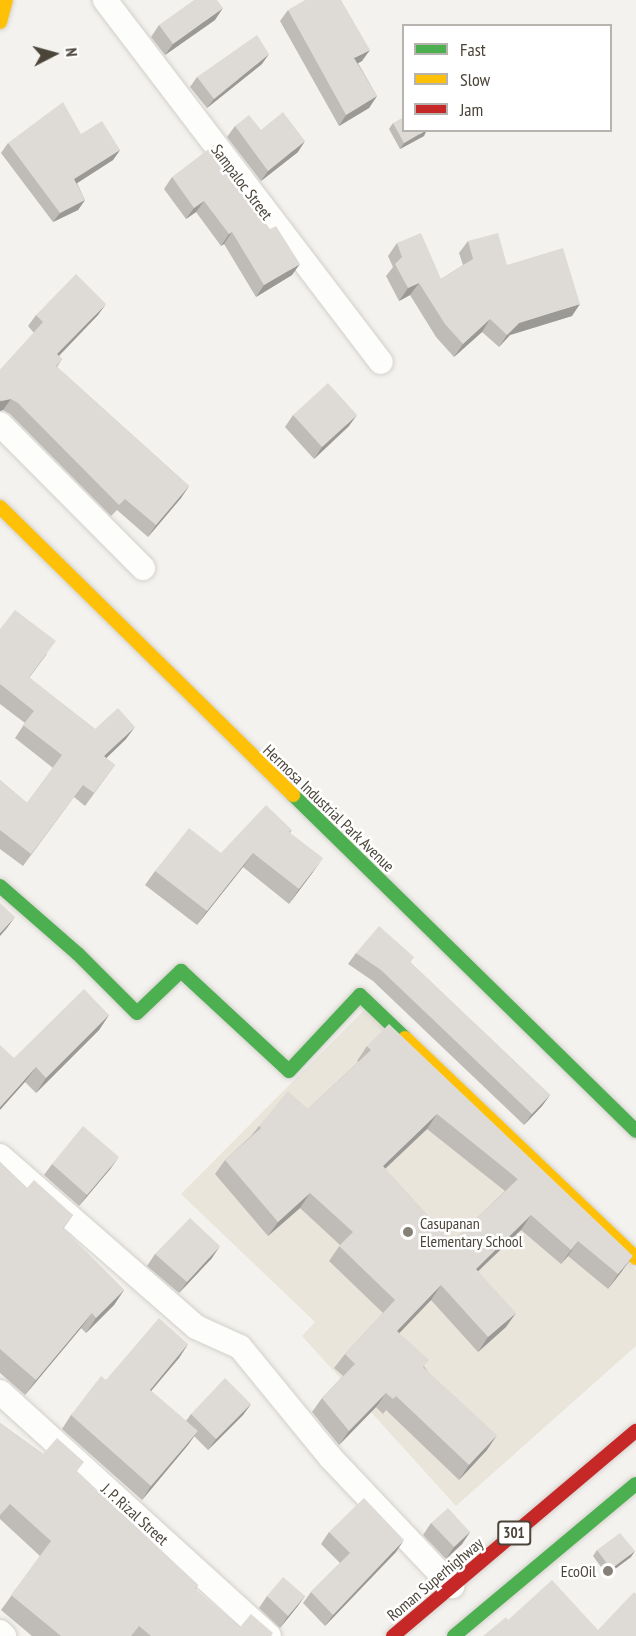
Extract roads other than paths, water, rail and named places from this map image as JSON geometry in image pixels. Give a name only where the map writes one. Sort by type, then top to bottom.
[{"type":"street","points":[[0,22],[6,0]]},
{"type":"street","name":"Sampaloc Street","points":[[105,0],[381,362]]},
{"type":"street","points":[[0,424],[143,568]]},
{"type":"street","name":"Hermosa Industrial Park Avenue","points":[[0,507],[636,1131]]},
{"type":"street","points":[[0,886],[137,1013],[181,971],[289,1071],[360,995],[636,1258]]},
{"type":"street","points":[[0,1156],[196,1327],[240,1347],[330,1457],[452,1586]]},
{"type":"street","name":"J. P. Rizal Street","points":[[0,1392],[269,1636]]},
{"type":"street","name":"Roman Superhighway","points":[[393,1636],[636,1431]]},
{"type":"street","name":"301","points":[[454,1636],[636,1484]]},
{"type":"street","points":[[0,1632],[4,1636]]},
{"type":"place","name":"Casupanan Elementary School","points":[[408,1232]]},
{"type":"place","name":"EcoOil","points":[[608,1571]]}]
